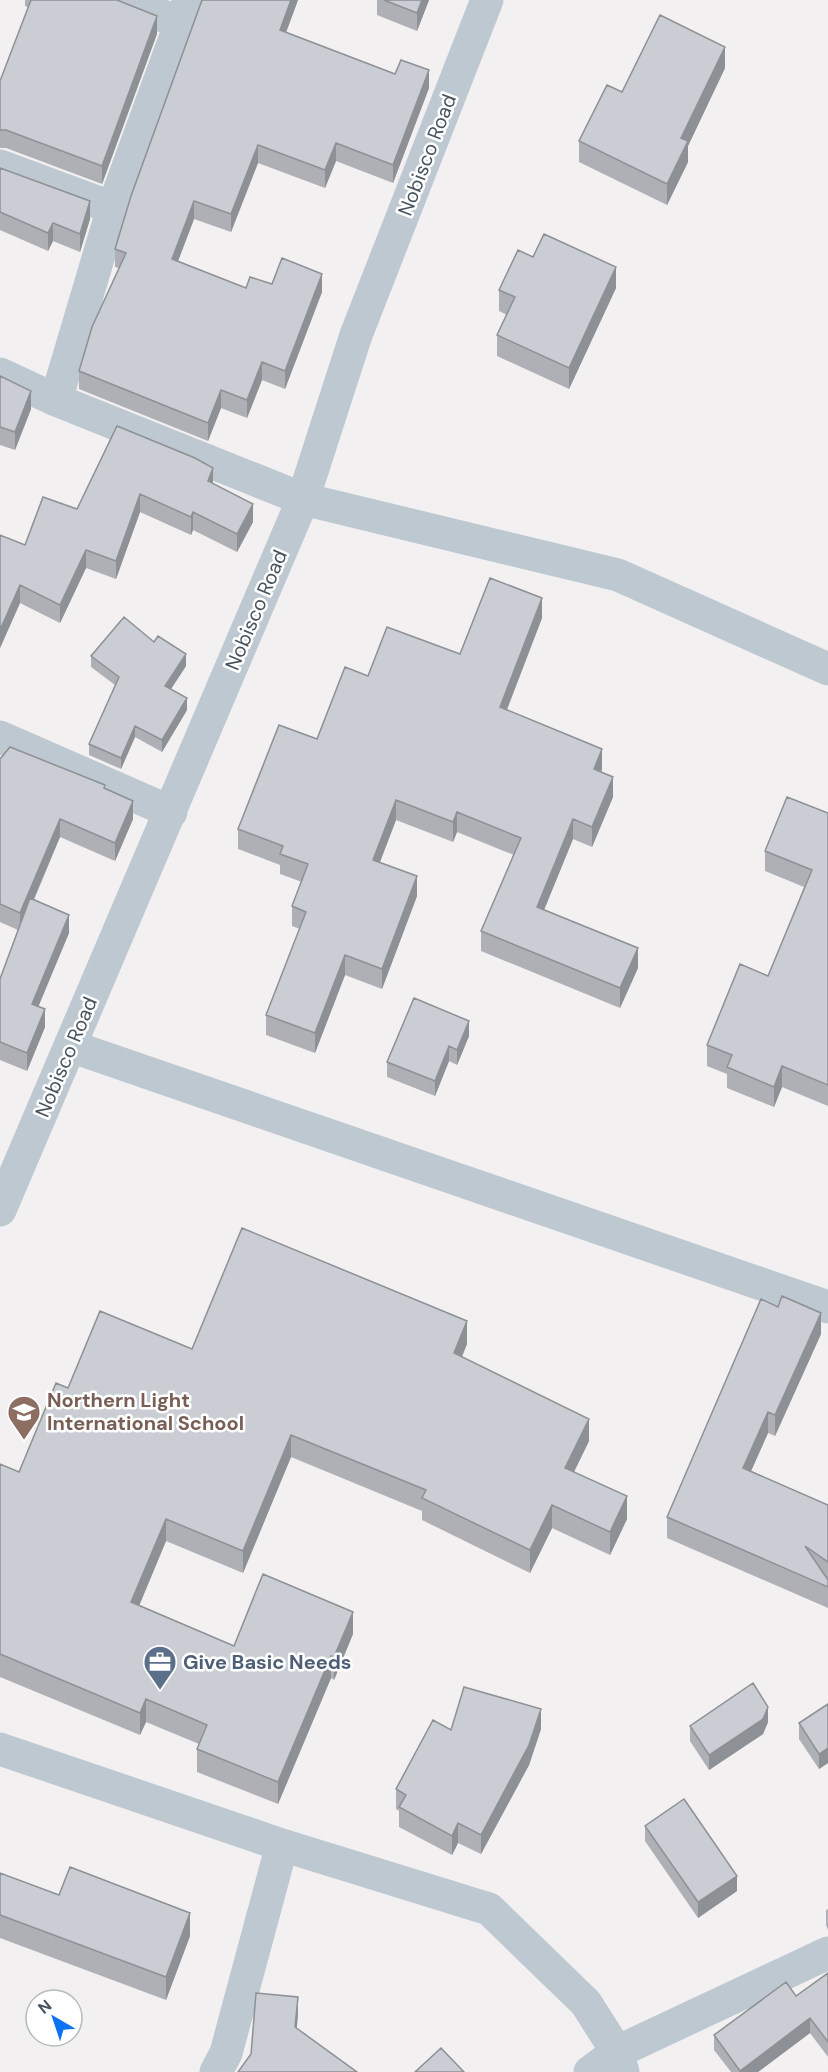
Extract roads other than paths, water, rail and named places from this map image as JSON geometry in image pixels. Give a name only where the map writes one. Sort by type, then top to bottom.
[{"type":"street","points":[[56,400],[113,208],[184,11],[117,0]]},
{"type":"street","name":"Nobisco Road","points":[[0,1210],[303,499],[356,335],[487,0]]},
{"type":"street","points":[[0,166],[113,208]]},
{"type":"street","points":[[0,374],[56,400],[303,499],[618,575],[828,669]]},
{"type":"street","points":[[0,737],[171,812]]},
{"type":"street","points":[[70,1046],[828,1307]]},
{"type":"street","points":[[0,1749],[282,1845],[489,1909],[586,2003],[620,2062]]},
{"type":"street","points":[[216,2072],[226,2053],[282,1845]]},
{"type":"street","points":[[590,2072],[620,2062],[828,1953]]},
{"type":"place","name":"Northern Light International School","points":[[24,1441]]},
{"type":"place","name":"Give Basic Needs","points":[[160,1691]]}]
